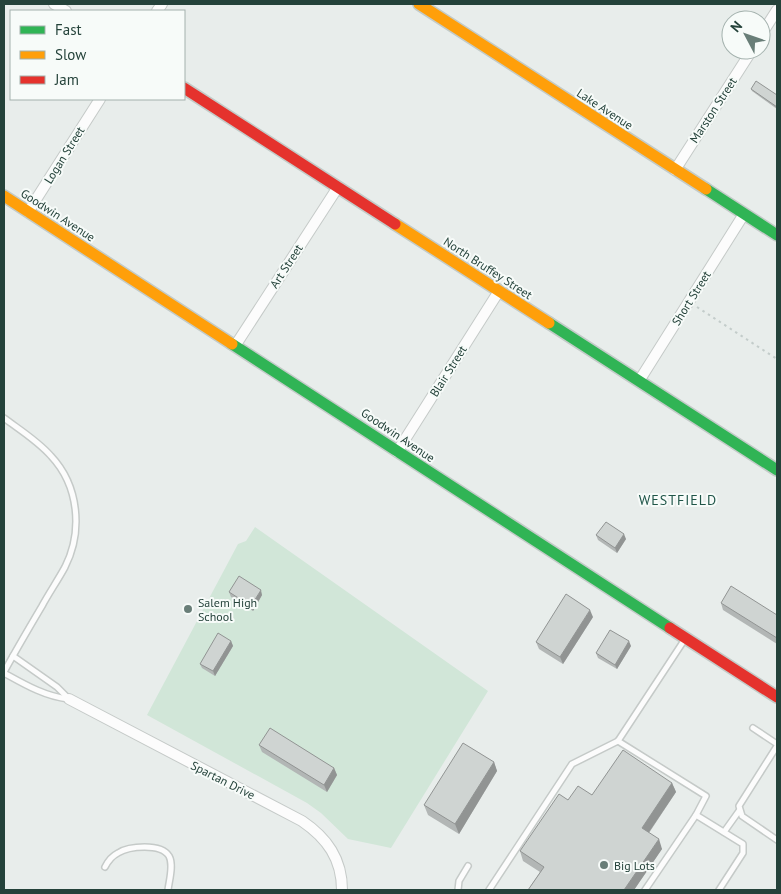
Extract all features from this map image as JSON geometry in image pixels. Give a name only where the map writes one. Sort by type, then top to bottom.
[{"type":"street","name":"Lake Avenue","points":[[419,4],[777,236]]},
{"type":"street","name":"Marston Street","points":[[675,170],[746,60]]},
{"type":"street","name":"North Bruffey Street","points":[[185,89],[777,470]]},
{"type":"street","name":"Logan Street","points":[[28,212],[99,100]]},
{"type":"street","name":"Art Street","points":[[235,346],[338,187]]},
{"type":"street","name":"Goodwin Avenue","points":[[4,196],[777,697]]},
{"type":"street","name":"Short Street","points":[[639,382],[744,214]]},
{"type":"street","name":"Blair Street","points":[[397,452],[498,291]]},
{"type":"street","name":"Spartan Drive","points":[[69,699],[302,820],[326,840],[334,853],[340,868],[342,890]]},
{"type":"lane","points":[[4,418],[40,445],[62,470],[70,486],[76,512],[76,530],[73,546],[65,566],[4,673],[48,695],[69,699]]},
{"type":"lane","points":[[489,890],[572,764],[618,741],[686,638]]},
{"type":"lane","points":[[13,656],[57,687],[69,699]]},
{"type":"lane","points":[[724,832],[739,811],[741,803],[777,745],[753,728]]},
{"type":"lane","points":[[618,741],[706,796],[696,815],[645,890]]},
{"type":"lane","points":[[739,811],[742,816],[777,840]]},
{"type":"lane","points":[[696,815],[743,844],[743,852],[720,890]]},
{"type":"lane","points":[[105,867],[110,859],[125,850],[144,847],[158,848],[168,855],[171,862],[168,890]]},
{"type":"lane","points":[[458,890],[458,882],[468,866]]},
{"type":"path","points":[[689,302],[777,359]]},
{"type":"green space","points":[[255,527],[488,691],[391,848],[348,839],[321,813],[307,803],[147,715],[238,544],[246,541]]},
{"type":"building","points":[[756,81],[777,95],[777,107],[751,89]]},
{"type":"building","points":[[606,522],[624,534],[615,548],[596,535]]},
{"type":"building","points":[[239,576],[261,590],[251,606],[229,592]]},
{"type":"building","points":[[731,586],[777,615],[777,638],[721,603]]},
{"type":"building","points":[[566,594],[590,610],[560,657],[536,642]]},
{"type":"building","points":[[610,630],[629,641],[615,665],[596,653]]},
{"type":"building","points":[[218,633],[231,641],[213,671],[200,664]]},
{"type":"building","points":[[270,728],[334,768],[324,785],[259,745]]},
{"type":"building","points":[[463,743],[494,762],[455,824],[424,805]]},
{"type":"building","points":[[623,750],[672,783],[642,828],[659,839],[624,890],[528,890],[544,867],[520,851],[559,794],[568,800],[578,786],[592,795]]},
{"type":"traffic: fast","points":[[706,189],[777,235]]},
{"type":"traffic: fast","points":[[549,323],[777,470]]},
{"type":"traffic: fast","points":[[232,344],[670,628]]},
{"type":"traffic: slow","points":[[419,4],[706,189]]},
{"type":"traffic: slow","points":[[4,196],[232,344]]},
{"type":"traffic: slow","points":[[395,224],[549,323]]},
{"type":"traffic: jam","points":[[185,89],[395,224]]},
{"type":"traffic: jam","points":[[670,628],[777,697]]},
{"type":"place","name":"Salem High School","points":[[188,609]]},
{"type":"place","name":"Big Lots","points":[[604,865]]},
{"type":"district","name":"WESTFIELD","points":[[678,500]]}]
